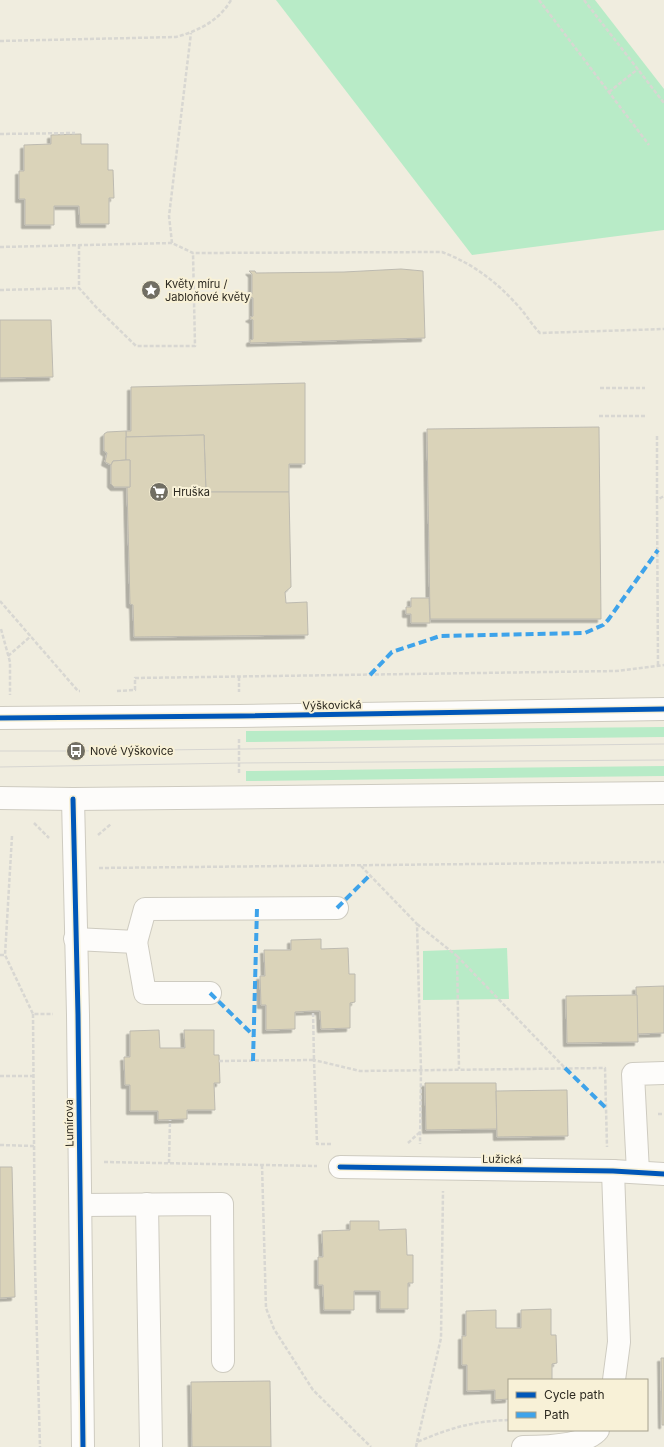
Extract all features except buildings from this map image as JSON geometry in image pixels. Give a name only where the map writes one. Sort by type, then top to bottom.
[{"type":"street","name":"Výškovická","points":[[5,710],[239,716],[664,709]]},
{"type":"street","points":[[0,798],[73,799],[664,793]]},
{"type":"street","name":"Lumírova","points":[[73,799],[75,939],[78,1015],[83,1447]]},
{"type":"street","points":[[210,993],[145,993],[136,942],[145,909],[338,908]]},
{"type":"street","points":[[75,939],[136,942]]},
{"type":"street","points":[[638,1172],[633,1074],[664,1073]]},
{"type":"street","points":[[610,1162],[619,1342],[614,1379]]},
{"type":"street","name":"Lužická","points":[[340,1167],[443,1168],[610,1162],[638,1172],[664,1174]]},
{"type":"street","points":[[147,1204],[151,1447]]},
{"type":"street","points":[[80,1205],[222,1204],[223,1361]]},
{"type":"street","points":[[523,1447],[551,1446],[593,1436],[597,1431]]},
{"type":"path","points":[[0,41],[176,37],[204,28],[226,8],[231,0]]},
{"type":"path","points":[[539,0],[649,145]]},
{"type":"path","points":[[584,0],[664,103]]},
{"type":"path","points":[[172,243],[169,216],[191,33]]},
{"type":"path","points":[[609,92],[638,69]]},
{"type":"path","points":[[0,134],[75,133]]},
{"type":"path","points":[[0,247],[172,243],[192,253],[442,252],[459,258],[486,274],[520,309],[540,333],[664,329]]},
{"type":"path","points":[[79,245],[79,288],[136,346],[195,346],[192,253]]},
{"type":"path","points":[[0,290],[79,288]]},
{"type":"path","points":[[600,388],[645,388]]},
{"type":"path","points":[[599,416],[645,416]]},
{"type":"path","points":[[657,436],[658,665]]},
{"type":"path","points":[[657,500],[664,496]]},
{"type":"path","points":[[0,601],[32,636],[78,691],[84,691]]},
{"type":"path","points":[[0,625],[8,656],[5,710]]},
{"type":"path","points":[[8,656],[32,636]]},
{"type":"path","points":[[112,691],[136,690],[136,678],[616,671],[664,665]]},
{"type":"path","points":[[239,716],[239,797]]},
{"type":"path","points":[[30,821],[36,824],[53,842]]},
{"type":"path","points":[[96,841],[98,835],[113,822]]},
{"type":"path","points":[[12,836],[5,955],[33,1014],[40,1447]]},
{"type":"path","points":[[74,868],[664,862]]},
{"type":"path","points":[[360,866],[417,924],[457,956],[565,1068]]},
{"type":"path","points":[[417,924],[421,1070],[420,1167]]},
{"type":"path","points":[[0,955],[5,955]]},
{"type":"path","points":[[457,956],[459,1069]]},
{"type":"path","points":[[313,1011],[317,1144],[333,1144]]},
{"type":"path","points":[[33,1014],[78,1015]]},
{"type":"path","points":[[219,1061],[314,1060],[360,1071],[606,1068],[610,1162]]},
{"type":"path","points":[[0,1076],[33,1076]]},
{"type":"path","points":[[169,1163],[170,1120]]},
{"type":"path","points":[[0,1146],[34,1146]]},
{"type":"path","points":[[79,1162],[340,1167]]},
{"type":"path","points":[[262,1165],[266,1308],[274,1329],[313,1390],[371,1447]]},
{"type":"path","points":[[416,1447],[442,1338],[443,1168]]},
{"type":"path","points":[[417,1442],[447,1429],[489,1421],[508,1420]]},
{"type":"green space","points":[[276,0],[595,0],[664,89],[664,230],[472,255]]},
{"type":"green space","points":[[664,727],[664,737],[246,742],[246,731]]},
{"type":"green space","points":[[664,766],[664,776],[246,781],[246,771]]},
{"type":"green space","points":[[507,948],[509,999],[423,1000],[423,951]]},
{"type":"tram line","points":[[0,751],[664,744]]},
{"type":"tram line","points":[[0,767],[239,763],[664,760]]},
{"type":"marked path","points":[[370,675],[392,652],[440,636],[585,633],[603,625],[608,620],[658,550]]},
{"type":"marked path","points":[[337,908],[370,875]]},
{"type":"marked path","points":[[253,1061],[257,908]]},
{"type":"marked path","points":[[210,993],[254,1036]]},
{"type":"marked path","points":[[565,1068],[606,1108]]},
{"type":"cycle path","points":[[0,718],[239,716],[664,709]]},
{"type":"cycle path","points":[[73,799],[78,1015],[83,1447]]},
{"type":"cycle path","points":[[340,1167],[613,1171],[664,1174]]},
{"type":"place","name":"Květy míru / Jabloňové květy","points":[[151,290]]},
{"type":"place","name":"Hruška","points":[[159,492]]},
{"type":"place","name":"Nové Výškovice","points":[[76,751]]}]
